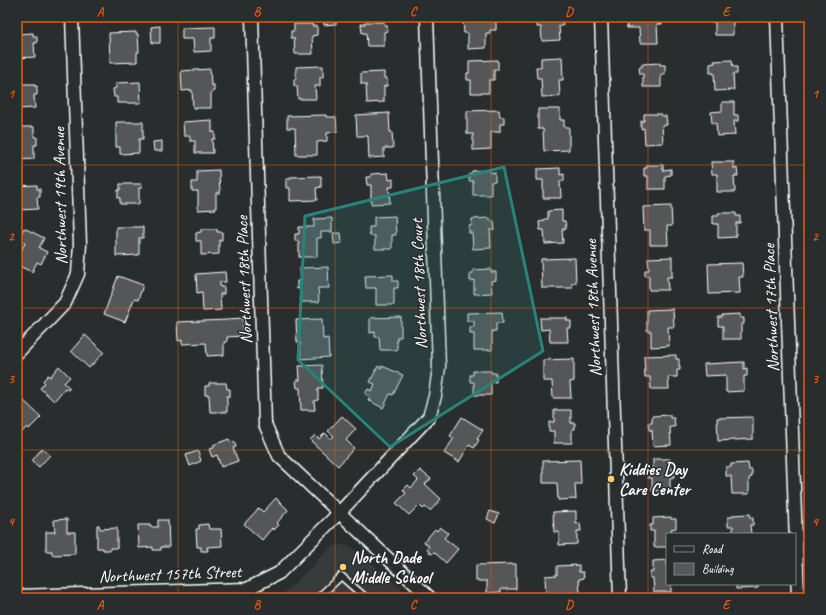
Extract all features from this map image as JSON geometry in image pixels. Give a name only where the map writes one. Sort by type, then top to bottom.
[{"type":"street","name":"Northwest 19th Avenue","points":[[17,353],[65,303],[78,274],[80,244],[72,17]]},
{"type":"street","name":"Northwest 18th Place","points":[[252,17],[265,424],[279,456],[339,513]]},
{"type":"street","name":"Northwest 18th Court","points":[[339,513],[428,417],[434,396],[439,367],[427,17]]},
{"type":"street","name":"Northwest 18th Avenue","points":[[601,17],[620,598]]},
{"type":"street","name":"Northwest 17th Place","points":[[777,17],[796,533]]},
{"type":"street","name":"Northwest 157th Street","points":[[17,596],[247,589],[279,573],[339,513]]},
{"type":"street","points":[[339,513],[430,598]]},
{"type":"street","name":"Northwest 17th Place","points":[[796,543],[798,598]]},
{"type":"lane","points":[[318,598],[341,576],[366,598]]},
{"type":"highlighted area","points":[[504,167],[543,351],[390,447],[298,360],[305,216]]},
{"type":"shaded area","name":"North Dade Middle School","points":[[342,545],[352,547],[412,598],[273,598],[282,594],[293,585],[330,548]]},
{"type":"building","points":[[324,17],[336,17],[336,24],[324,25]]},
{"type":"building","points":[[463,17],[496,17],[496,30],[490,30],[490,33],[486,33],[486,48],[468,49],[468,33],[464,33]]},
{"type":"building","points":[[541,17],[559,17],[559,19],[562,19],[563,26],[559,26],[560,40],[542,41],[541,27],[537,27],[537,19],[541,19]]},
{"type":"building","points":[[626,17],[662,17],[662,24],[657,24],[658,43],[640,43],[639,28],[627,28]]},
{"type":"building","points":[[710,17],[739,17],[740,21],[733,21],[733,35],[715,35],[715,22],[710,22]]},
{"type":"building","points":[[365,22],[384,22],[384,25],[387,25],[387,31],[384,32],[384,46],[367,46],[366,33],[362,33],[361,24],[365,24]]},
{"type":"building","points":[[294,24],[312,24],[312,26],[317,26],[317,35],[312,36],[313,54],[295,54],[294,38],[291,38],[291,31],[294,31]]},
{"type":"building","points":[[160,26],[160,43],[152,43],[151,27]]},
{"type":"building","points":[[215,27],[215,38],[211,38],[211,51],[194,52],[193,39],[182,39],[182,28]]},
{"type":"building","points":[[136,32],[136,34],[138,34],[139,52],[137,52],[137,62],[110,63],[109,33]]},
{"type":"building","points":[[33,33],[33,36],[37,36],[37,43],[34,43],[35,57],[17,58],[17,34]]},
{"type":"building","points":[[562,57],[563,80],[559,80],[560,96],[542,97],[541,78],[537,78],[536,67],[541,67],[541,58]]},
{"type":"building","points":[[498,60],[498,70],[494,70],[494,80],[489,80],[489,93],[471,93],[471,80],[467,80],[467,73],[469,73],[469,61]]},
{"type":"building","points":[[732,60],[733,67],[737,67],[737,74],[733,74],[734,90],[715,91],[714,73],[710,73],[710,64],[715,63],[714,61]]},
{"type":"building","points":[[660,63],[660,65],[665,65],[665,74],[661,74],[661,87],[643,87],[643,74],[640,74],[639,67],[642,67],[642,64]]},
{"type":"building","points":[[323,66],[323,77],[320,77],[320,86],[315,86],[316,99],[298,99],[297,86],[294,86],[294,79],[296,79],[296,67]]},
{"type":"building","points":[[210,69],[211,85],[214,85],[214,91],[211,92],[211,108],[193,108],[192,90],[182,91],[181,71]]},
{"type":"building","points":[[384,72],[384,78],[387,78],[387,86],[384,86],[384,102],[367,103],[366,84],[361,84],[361,73]]},
{"type":"building","points":[[140,82],[141,103],[117,103],[117,97],[114,97],[113,89],[116,88],[116,83]]},
{"type":"building","points":[[17,84],[34,84],[34,86],[37,86],[37,95],[34,95],[35,108],[17,109]]},
{"type":"building","points":[[722,102],[734,102],[734,115],[738,115],[738,121],[734,121],[735,135],[717,136],[716,123],[712,123],[711,112],[722,111]]},
{"type":"building","points":[[538,109],[560,109],[560,120],[564,120],[564,127],[569,127],[569,150],[544,151],[543,129],[538,129]]},
{"type":"building","points":[[499,110],[500,117],[504,117],[504,124],[500,124],[500,132],[491,132],[491,149],[473,150],[473,134],[467,134],[467,111]]},
{"type":"building","points":[[389,113],[393,148],[384,148],[384,157],[369,158],[368,136],[357,136],[356,115]]},
{"type":"building","points":[[644,114],[661,114],[662,116],[666,116],[667,125],[662,125],[663,143],[645,144],[644,128],[641,129],[641,121],[644,121]]},
{"type":"building","points":[[326,115],[326,117],[336,117],[337,132],[327,133],[327,141],[317,142],[317,155],[296,155],[295,128],[287,128],[287,116]]},
{"type":"building","points":[[212,120],[212,132],[215,132],[215,139],[212,139],[213,153],[195,153],[195,141],[190,141],[190,136],[184,136],[183,122]]},
{"type":"building","points":[[116,122],[143,122],[143,139],[139,139],[139,153],[120,154],[120,147],[116,147]]},
{"type":"building","points":[[17,127],[34,127],[34,137],[37,137],[37,145],[34,145],[34,159],[17,160]]},
{"type":"building","points":[[162,141],[162,151],[154,151],[153,142]]},
{"type":"building","points":[[711,162],[734,162],[734,169],[737,168],[738,176],[734,176],[735,192],[717,192],[717,174],[712,174]]},
{"type":"building","points":[[647,165],[663,165],[663,170],[671,169],[671,175],[665,176],[665,189],[648,189],[648,176],[644,176],[644,168],[647,168]]},
{"type":"building","points":[[560,168],[560,175],[564,174],[564,181],[560,181],[561,198],[543,198],[543,180],[537,180],[537,169]]},
{"type":"building","points":[[219,170],[220,193],[216,193],[216,209],[198,210],[198,191],[192,191],[192,182],[197,182],[197,171]]},
{"type":"building","points":[[490,170],[490,173],[495,172],[495,181],[491,182],[491,195],[473,195],[473,181],[469,181],[469,174],[472,174],[472,171]]},
{"type":"building","points":[[388,173],[389,180],[393,179],[393,187],[389,187],[390,203],[371,204],[371,185],[367,185],[366,177],[371,177],[371,174]]},
{"type":"building","points":[[321,176],[321,187],[316,188],[317,200],[290,201],[290,188],[286,188],[286,179],[290,179],[290,177]]},
{"type":"building","points":[[120,184],[142,184],[142,188],[139,188],[139,204],[120,204],[118,190],[120,190]]},
{"type":"building","points":[[37,185],[37,189],[40,189],[40,197],[37,197],[38,209],[18,210],[17,186]]},
{"type":"building","points":[[671,206],[672,226],[667,226],[668,245],[650,245],[650,230],[644,230],[643,207]]},
{"type":"building","points":[[562,210],[562,221],[565,221],[566,229],[562,229],[563,243],[545,244],[544,230],[540,230],[539,222],[544,221],[544,219],[548,219],[548,211]]},
{"type":"building","points":[[718,213],[736,213],[736,216],[740,216],[740,223],[736,223],[736,237],[718,238],[718,224],[713,224],[713,216],[718,216]]},
{"type":"building","points":[[395,216],[396,235],[392,235],[392,249],[375,249],[375,236],[370,236],[369,231],[369,227],[374,227],[374,217]]},
{"type":"building","points":[[332,218],[332,232],[321,232],[321,238],[317,238],[317,257],[299,257],[299,241],[295,241],[295,234],[299,234],[299,227],[314,227],[314,219]]},
{"type":"building","points":[[490,218],[490,221],[494,221],[495,230],[490,230],[491,248],[473,249],[472,233],[469,233],[469,226],[472,225],[472,219]]},
{"type":"building","points":[[116,227],[143,227],[143,238],[139,238],[139,255],[116,256]]},
{"type":"building","points":[[24,228],[44,238],[39,248],[47,252],[41,264],[37,262],[32,272],[17,265],[17,260],[25,243],[18,240]]},
{"type":"building","points":[[201,229],[217,229],[217,232],[222,232],[222,240],[219,240],[219,254],[201,255],[201,241],[196,241],[196,233],[201,232]]},
{"type":"building","points":[[333,233],[341,233],[342,243],[334,244]]},
{"type":"building","points":[[672,257],[672,277],[667,277],[668,290],[649,290],[649,276],[645,276],[645,270],[649,270],[648,258]]},
{"type":"building","points":[[575,258],[576,283],[572,283],[572,288],[542,288],[541,259]]},
{"type":"building","points":[[742,263],[743,277],[739,277],[740,293],[709,294],[708,264]]},
{"type":"building","points":[[328,267],[329,288],[318,288],[319,302],[301,302],[300,288],[297,289],[297,281],[301,281],[300,268]]},
{"type":"building","points":[[491,269],[491,272],[496,272],[496,280],[491,281],[492,293],[474,294],[474,280],[470,281],[470,273],[473,273],[473,270]]},
{"type":"building","points":[[225,272],[226,282],[220,282],[220,287],[224,287],[224,294],[220,294],[221,310],[203,311],[202,292],[197,293],[196,274]]},
{"type":"building","points":[[393,275],[393,281],[398,281],[398,288],[394,288],[394,305],[376,305],[376,288],[366,288],[365,276]]},
{"type":"building","points":[[118,276],[143,285],[138,300],[134,299],[125,322],[104,314]]},
{"type":"building","points":[[673,309],[674,327],[668,327],[669,346],[651,347],[651,331],[647,331],[647,310]]},
{"type":"building","points":[[502,312],[503,323],[496,323],[496,331],[492,331],[492,350],[474,350],[474,334],[470,334],[470,327],[474,327],[474,321],[467,321],[467,313]]},
{"type":"building","points":[[740,314],[740,318],[744,318],[744,324],[741,324],[741,339],[723,339],[723,326],[718,326],[718,317],[722,317],[722,315]]},
{"type":"building","points":[[401,317],[401,337],[397,337],[397,350],[380,350],[379,337],[375,337],[375,332],[370,333],[370,318]]},
{"type":"building","points":[[243,318],[243,336],[227,337],[227,342],[224,342],[224,355],[207,356],[206,343],[182,344],[182,340],[178,341],[177,322]]},
{"type":"building","points":[[540,318],[567,318],[567,321],[571,321],[571,328],[567,328],[568,342],[550,342],[549,329],[541,330]]},
{"type":"building","points":[[322,319],[323,339],[328,338],[329,357],[301,359],[300,342],[297,342],[296,320]]},
{"type":"building","points":[[85,335],[104,352],[89,368],[71,351]]},
{"type":"building","points":[[676,355],[676,359],[679,359],[680,370],[677,370],[677,377],[668,377],[669,389],[651,389],[650,377],[645,377],[644,356]]},
{"type":"building","points":[[574,359],[574,381],[570,382],[571,398],[553,398],[552,381],[543,381],[543,360]]},
{"type":"building","points":[[744,362],[744,369],[747,368],[747,376],[744,376],[744,391],[726,392],[726,375],[705,376],[704,364]]},
{"type":"building","points":[[322,365],[323,388],[318,388],[318,400],[314,401],[315,410],[301,410],[300,388],[297,388],[296,380],[300,380],[299,366]]},
{"type":"building","points":[[59,366],[70,377],[64,383],[70,388],[68,390],[65,388],[54,401],[40,388],[45,383],[43,381],[48,375],[50,377]]},
{"type":"building","points":[[378,366],[381,368],[382,366],[403,375],[393,395],[390,394],[383,408],[368,400],[370,396],[365,394],[368,389],[372,391],[375,384],[370,382]]},
{"type":"building","points":[[473,371],[491,371],[491,373],[496,373],[496,382],[491,382],[491,395],[474,395],[474,382],[470,382],[470,375],[473,375]]},
{"type":"building","points":[[209,383],[226,383],[227,389],[230,389],[230,396],[227,396],[227,412],[210,412],[209,395],[205,395],[205,386],[209,386]]},
{"type":"building","points":[[22,399],[41,417],[29,429],[27,427],[18,436],[17,404]]},
{"type":"building","points":[[554,410],[571,410],[571,423],[575,423],[575,429],[572,429],[572,443],[554,443],[554,431],[549,431],[549,422],[554,422]]},
{"type":"building","points":[[670,415],[670,418],[674,418],[675,427],[670,427],[671,445],[653,446],[652,430],[649,430],[648,423],[652,423],[652,416]]},
{"type":"building","points":[[342,416],[356,429],[346,440],[354,448],[338,466],[310,440],[315,435],[319,439],[325,433],[331,439],[334,436],[328,431]]},
{"type":"building","points":[[462,417],[483,430],[477,439],[479,440],[474,448],[469,445],[459,462],[444,453],[454,438],[450,436]]},
{"type":"building","points":[[753,417],[753,439],[718,441],[717,418]]},
{"type":"building","points":[[229,439],[230,442],[234,441],[236,447],[233,448],[238,461],[221,467],[217,455],[212,457],[209,449],[214,448],[213,445]]},
{"type":"building","points":[[42,448],[50,455],[39,467],[32,461]]},
{"type":"building","points":[[198,451],[201,461],[190,466],[186,455]]},
{"type":"building","points":[[653,459],[670,459],[670,469],[674,469],[674,477],[670,478],[670,491],[652,491],[652,478],[648,478],[648,470],[652,470]]},
{"type":"building","points":[[580,460],[581,484],[575,484],[576,499],[558,500],[557,483],[543,483],[543,461]]},
{"type":"building","points":[[748,463],[749,470],[752,470],[752,477],[749,478],[749,494],[732,494],[731,476],[726,476],[726,467],[731,467],[731,464]]},
{"type":"building","points":[[420,470],[431,479],[425,484],[441,499],[430,511],[425,507],[423,509],[419,505],[409,515],[396,503],[406,493],[403,490],[408,485],[411,488],[418,480],[414,476]]},
{"type":"building","points":[[276,498],[288,510],[277,523],[279,525],[274,530],[272,528],[262,540],[244,524],[259,508],[263,512]]},
{"type":"building","points":[[490,511],[499,514],[495,523],[487,519]]},
{"type":"building","points":[[576,511],[576,524],[580,523],[581,531],[577,531],[577,544],[559,545],[559,532],[554,532],[553,512]]},
{"type":"building","points":[[750,514],[750,518],[753,518],[753,525],[750,525],[751,533],[733,533],[733,526],[728,526],[728,517],[732,517],[732,515]]},
{"type":"building","points":[[671,517],[671,519],[676,519],[676,528],[671,529],[672,533],[666,533],[666,547],[654,547],[654,531],[650,531],[650,525],[653,525],[653,518]]},
{"type":"building","points":[[67,519],[67,532],[75,532],[75,554],[52,555],[52,551],[46,551],[46,532],[55,532],[54,520]]},
{"type":"building","points":[[158,520],[168,520],[169,547],[161,547],[161,550],[153,550],[153,547],[139,548],[138,525],[158,527]]},
{"type":"building","points":[[208,524],[209,529],[221,529],[222,546],[207,547],[208,551],[201,551],[201,547],[197,547],[196,529],[199,529],[199,525]]},
{"type":"building","points":[[97,525],[99,525],[100,529],[117,528],[117,548],[103,550],[103,548],[97,548]]},
{"type":"building","points":[[440,527],[448,533],[444,538],[458,549],[446,563],[434,552],[432,554],[429,552],[427,549],[429,546],[424,542],[435,529],[437,531]]},
{"type":"building","points":[[666,560],[666,585],[671,585],[671,592],[654,592],[653,578],[650,578],[650,572],[653,572],[653,561]]},
{"type":"building","points":[[516,564],[516,589],[501,589],[501,592],[487,593],[487,581],[476,581],[476,565]]},
{"type":"building","points":[[579,565],[579,572],[583,572],[584,578],[579,579],[580,594],[565,595],[565,598],[546,598],[545,576],[557,575],[557,566]]},
{"type":"building","points":[[736,585],[758,585],[758,588],[736,589]]},
{"type":"place","name":"Kiddies Day Care Center","points":[[611,479]]},
{"type":"place","name":"North Dade Middle School","points":[[343,567]]}]
